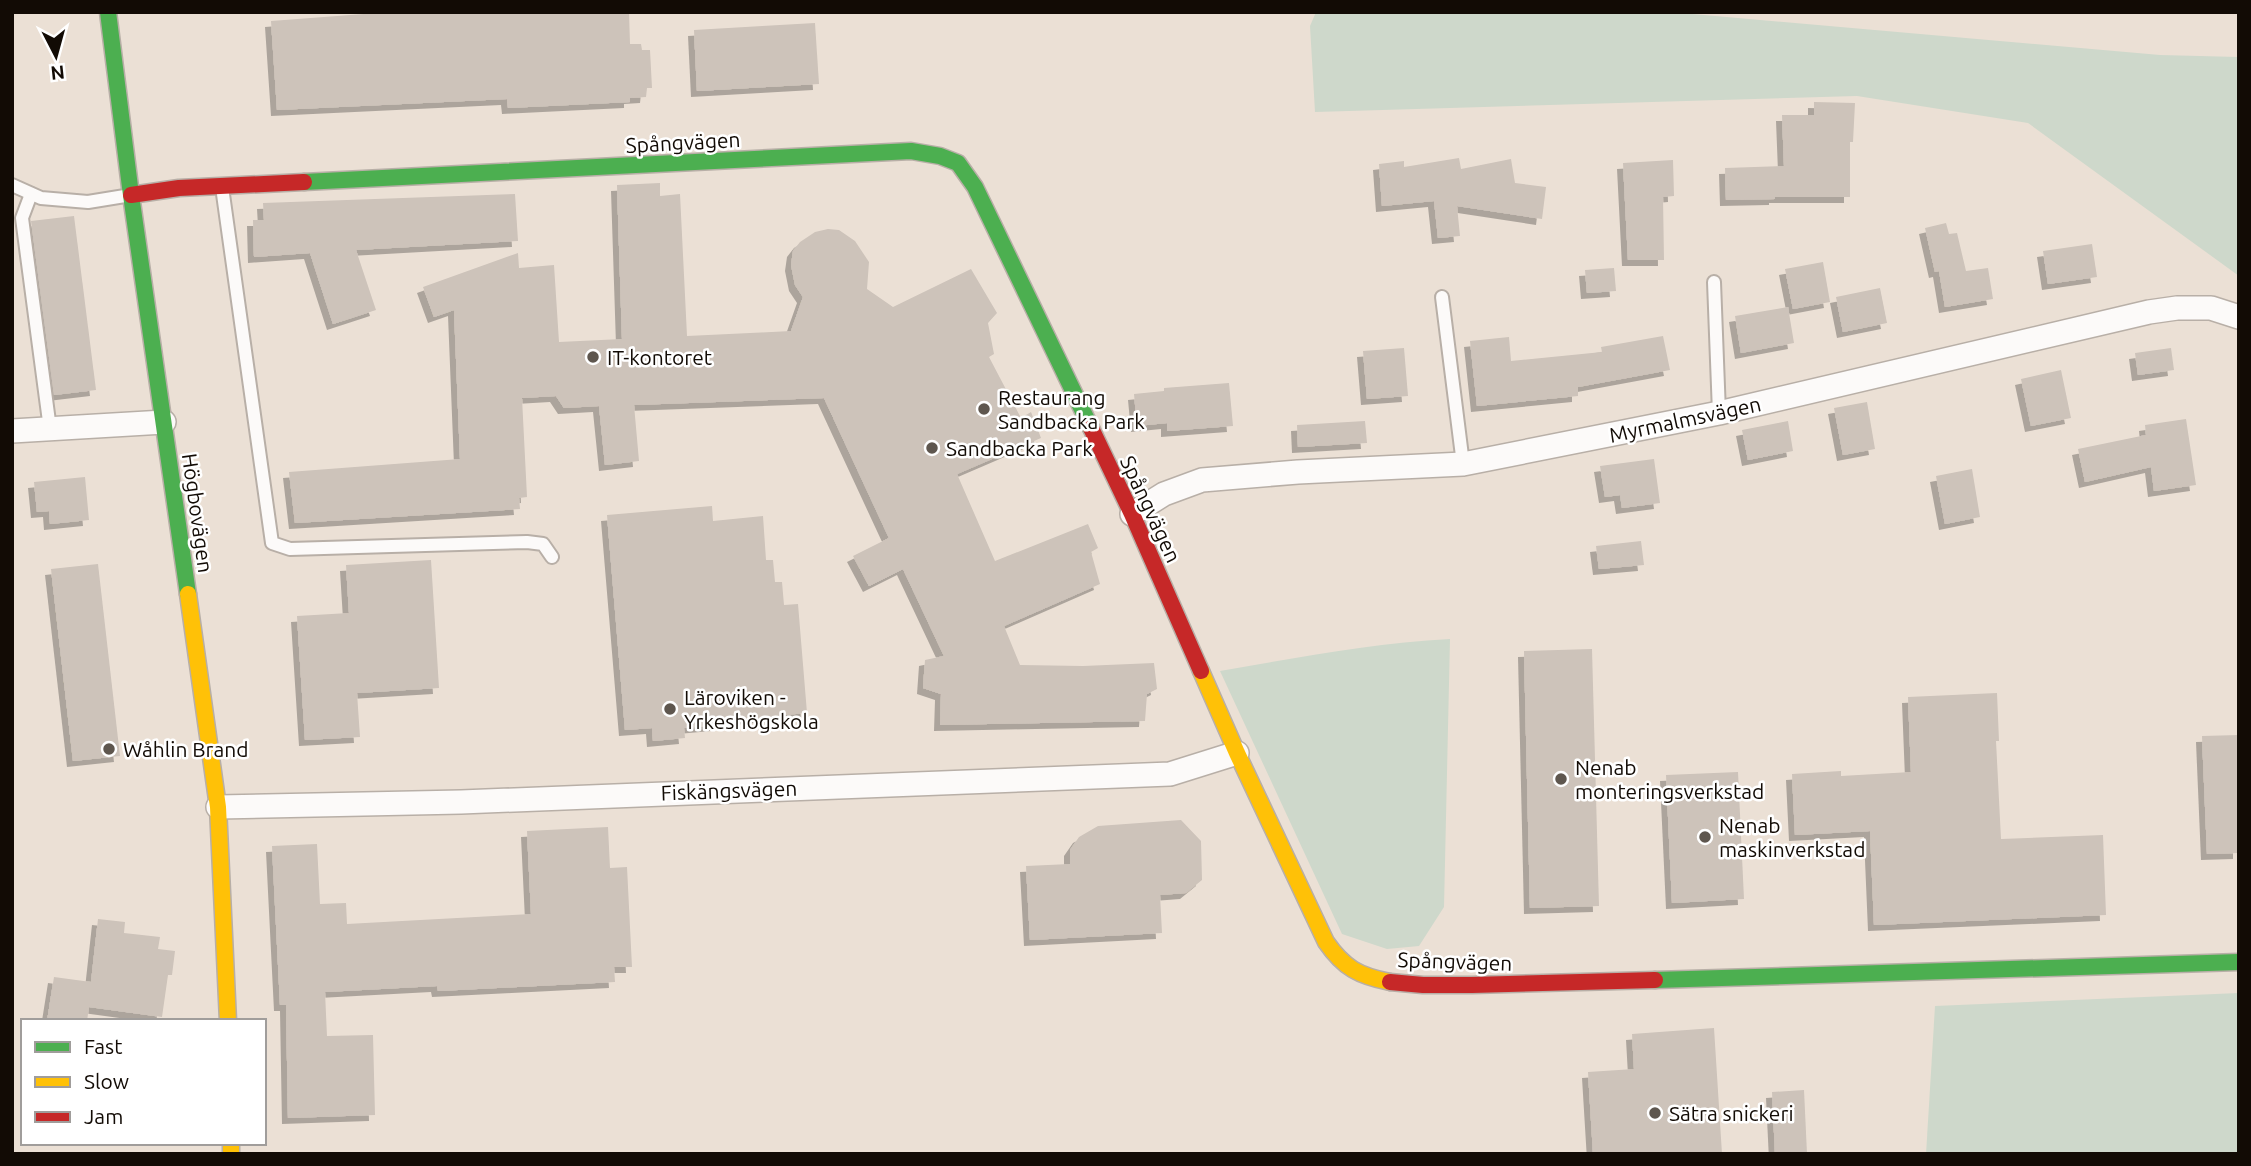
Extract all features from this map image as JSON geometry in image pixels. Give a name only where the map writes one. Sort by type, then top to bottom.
[{"type":"street","name":"Högbovägen","points":[[109,20],[131,195],[218,807],[229,1019]]},
{"type":"street","name":"Spångvägen","points":[[131,195],[179,188],[911,150],[940,156],[958,163],[975,187],[1132,514],[1237,753],[1326,942],[1342,963],[1362,974],[1390,981],[1426,985],[1472,985],[2239,962]]},
{"type":"street","name":"Myrmalmsvägen","points":[[1132,514],[1164,494],[1202,480],[1298,472],[1463,464],[1719,413],[2149,312],[2176,308],[2211,308],[2239,317]]},
{"type":"street","points":[[12,431],[164,422]]},
{"type":"street","name":"Fiskängsvägen","points":[[218,807],[461,802],[1170,774],[1237,753]]},
{"type":"lane","points":[[12,186],[41,198],[88,202],[131,195]]},
{"type":"lane","points":[[222,186],[272,544],[290,549],[527,542],[543,544],[552,558]]},
{"type":"lane","points":[[31,194],[22,218],[50,429]]},
{"type":"lane","points":[[1714,282],[1719,413]]},
{"type":"lane","points":[[1443,297],[1463,464]]},
{"type":"shaded area","points":[[1316,12],[1670,12],[2160,55],[2239,57],[2239,276],[2028,123],[1857,96],[1315,112],[1310,26]]},
{"type":"shaded area","points":[[1450,639],[1444,907],[1419,946],[1387,949],[1342,934],[1220,671],[1363,647]]},
{"type":"shaded area","points":[[2239,993],[2239,1154],[1926,1154],[1935,1006]]},
{"type":"building","points":[[390,12],[629,12],[630,44],[641,44],[642,50],[650,50],[652,88],[647,88],[646,97],[630,98],[630,102],[508,108],[507,99],[277,110],[271,21]]},
{"type":"building","points":[[815,23],[819,84],[697,91],[694,30]]},
{"type":"building","points":[[1814,102],[1855,103],[1853,142],[1850,142],[1850,197],[1726,200],[1725,168],[1784,166],[1782,115],[1814,115]]},
{"type":"building","points":[[1459,158],[1461,169],[1511,159],[1515,183],[1546,187],[1542,219],[1457,206],[1460,236],[1438,238],[1434,201],[1382,206],[1379,164],[1404,161],[1404,167]]},
{"type":"building","points":[[1673,160],[1674,196],[1663,197],[1664,260],[1628,260],[1623,163]]},
{"type":"building","name":"Sandbacka Park","points":[[660,183],[660,196],[680,194],[687,336],[791,331],[803,297],[795,285],[791,265],[793,251],[800,242],[815,232],[839,230],[855,241],[869,262],[867,289],[893,307],[971,269],[997,313],[988,323],[994,354],[989,357],[1021,418],[1031,412],[1041,438],[957,474],[995,561],[1088,524],[1098,548],[1091,552],[1100,584],[1004,626],[1020,665],[1154,663],[1157,689],[1147,694],[1145,721],[940,725],[941,694],[923,688],[925,660],[944,656],[903,569],[869,586],[853,556],[889,538],[824,398],[634,405],[639,461],[605,465],[599,406],[564,408],[556,396],[522,398],[527,497],[519,498],[520,509],[295,523],[289,472],[460,459],[454,310],[434,317],[423,287],[518,253],[519,268],[554,265],[559,342],[622,339],[617,185]]},
{"type":"building","points":[[515,194],[518,241],[356,250],[376,310],[333,324],[310,253],[254,257],[253,220],[264,220],[263,203]]},
{"type":"building","points":[[74,216],[96,390],[54,395],[31,221]]},
{"type":"building","points":[[1946,223],[1949,234],[1957,233],[1966,271],[1988,268],[1993,299],[1945,307],[1939,271],[1935,272],[1925,228]]},
{"type":"building","points":[[2092,244],[2097,277],[2048,284],[2043,251]]},
{"type":"building","points":[[1823,262],[1830,302],[1793,309],[1785,269]]},
{"type":"building","points":[[1614,268],[1616,291],[1587,293],[1585,270]]},
{"type":"building","points":[[1880,288],[1887,323],[1843,332],[1836,297]]},
{"type":"building","points":[[1788,307],[1794,343],[1741,353],[1735,316]]},
{"type":"building","points":[[1663,336],[1670,370],[1578,387],[1578,396],[1477,406],[1470,341],[1509,337],[1511,361],[1602,352],[1601,347]]},
{"type":"building","points":[[1404,348],[1408,396],[1367,399],[1363,351]]},
{"type":"building","points":[[2171,348],[2174,370],[2138,375],[2135,353]]},
{"type":"building","points":[[2061,370],[2071,418],[2031,426],[2021,379]]},
{"type":"building","points":[[1229,383],[1233,426],[1167,431],[1167,423],[1137,426],[1134,394],[1164,391],[1164,388]]},
{"type":"building","points":[[1867,402],[1875,449],[1843,455],[1834,408]]},
{"type":"building","points":[[2186,419],[2196,485],[2154,491],[2151,467],[2085,482],[2078,449],[2146,435],[2145,425]]},
{"type":"building","points":[[1365,421],[1367,443],[1298,447],[1297,425]]},
{"type":"building","points":[[1788,421],[1793,451],[1748,460],[1742,430]]},
{"type":"building","points":[[1654,459],[1660,503],[1622,508],[1620,495],[1605,497],[1600,466]]},
{"type":"building","points":[[1972,469],[1980,517],[1945,524],[1936,476]]},
{"type":"building","points":[[85,477],[89,520],[50,524],[49,511],[37,512],[34,482]]},
{"type":"building","points":[[712,506],[713,521],[763,516],[766,560],[773,560],[775,582],[782,582],[784,605],[798,604],[807,713],[717,721],[717,725],[684,728],[685,738],[653,741],[652,728],[625,730],[607,515]]},
{"type":"building","points":[[1641,541],[1644,565],[1599,569],[1596,546]]},
{"type":"building","points":[[431,560],[439,688],[357,693],[360,737],[305,740],[297,616],[349,613],[346,565]]},
{"type":"building","points":[[98,564],[120,756],[73,761],[51,569]]},
{"type":"building","name":"Nenab monteringsverkstad","points":[[1592,649],[1599,906],[1530,908],[1524,651]]},
{"type":"building","points":[[1997,693],[1999,741],[1996,741],[2001,839],[2103,835],[2106,915],[1874,925],[1870,831],[1795,835],[1792,774],[1841,771],[1841,776],[1911,772],[1908,697]]},
{"type":"building","points":[[2239,735],[2239,853],[2207,854],[2202,736]]},
{"type":"building","name":"Nenab maskinverkstad","points":[[1738,772],[1744,899],[1672,903],[1666,775]]},
{"type":"building","points":[[1181,820],[1201,841],[1202,880],[1186,893],[1160,895],[1162,933],[1030,940],[1026,866],[1070,864],[1070,850],[1079,837],[1098,826]]},
{"type":"building","points":[[608,827],[610,868],[627,867],[632,967],[614,967],[615,982],[438,991],[437,986],[325,992],[327,1036],[373,1035],[375,1115],[288,1118],[286,1005],[280,1005],[272,846],[317,844],[320,904],[346,903],[347,924],[531,914],[527,831]]},
{"type":"building","points":[[98,919],[125,922],[124,933],[160,937],[158,949],[175,951],[172,975],[168,975],[162,1017],[89,1007],[87,1019],[47,1019],[54,977],[91,982]]},
{"type":"building","name":"Sätra snickeri","points":[[1714,1028],[1722,1154],[1593,1154],[1588,1072],[1634,1069],[1632,1034]]},
{"type":"building","points":[[1804,1090],[1807,1154],[1775,1154],[1772,1092]]},
{"type":"traffic: fast","points":[[108,12],[131,195],[188,594]]},
{"type":"traffic: fast","points":[[304,182],[911,151],[940,156],[958,163],[975,187],[1091,428]]},
{"type":"traffic: fast","points":[[1655,980],[2239,962]]},
{"type":"traffic: slow","points":[[188,594],[218,807],[228,1019]]},
{"type":"traffic: slow","points":[[1201,671],[1326,942],[1353,970],[1390,982]]},
{"type":"traffic: slow","points":[[231,1145],[231,1154]]},
{"type":"traffic: jam","points":[[131,195],[179,188],[304,182]]},
{"type":"traffic: jam","points":[[1091,428],[1201,671]]},
{"type":"traffic: jam","points":[[1390,982],[1472,985],[1655,980]]},
{"type":"place","name":"IT-kontoret","points":[[593,357]]},
{"type":"place","name":"Restaurang Sandbacka Park","points":[[984,409]]},
{"type":"place","name":"Sandbacka Park","points":[[932,448]]},
{"type":"place","name":"Läroviken - Yrkeshögskola","points":[[670,709]]},
{"type":"place","name":"Wåhlin Brand","points":[[109,749]]},
{"type":"place","name":"Nenab monteringsverkstad","points":[[1561,779]]},
{"type":"place","name":"Nenab maskinverkstad","points":[[1705,837]]},
{"type":"place","name":"Sätra snickeri","points":[[1655,1113]]}]
